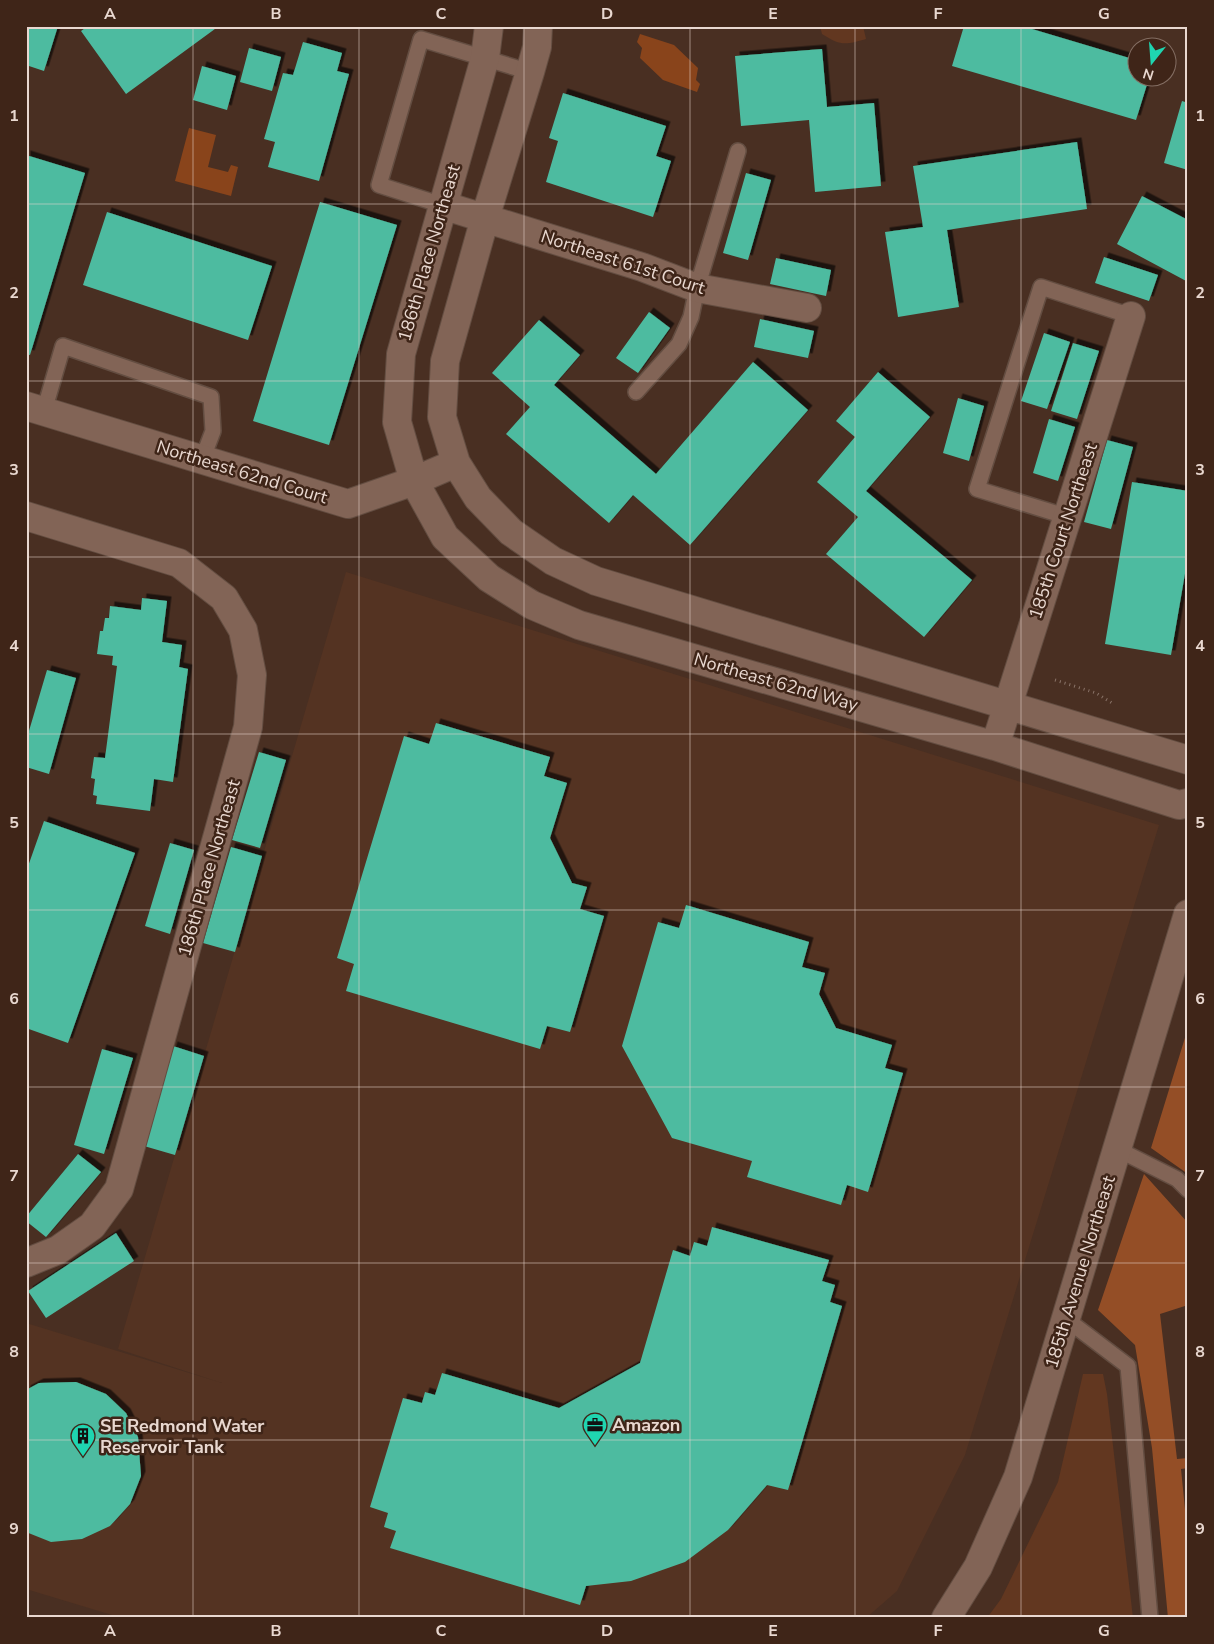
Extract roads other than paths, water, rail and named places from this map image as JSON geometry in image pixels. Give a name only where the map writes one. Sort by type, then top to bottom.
[{"type":"street","name":"186th Place Northeast","points":[[414,481],[397,422],[400,354],[485,58],[489,26]]},
{"type":"street","points":[[538,26],[537,47],[485,218],[445,361],[442,417],[456,463],[478,498],[512,532],[552,561],[596,582],[1188,760]]},
{"type":"street","name":"Northeast 61st Court","points":[[442,205],[642,267],[697,288],[807,308]]},
{"type":"street","name":"185th Court Northeast","points":[[995,746],[1131,316]]},
{"type":"street","name":"Northeast 62nd Court","points":[[35,409],[348,504],[414,481],[456,463]]},
{"type":"street","name":"Northeast 62nd Way","points":[[414,481],[446,537],[490,578],[532,605],[579,625],[995,746],[1179,805],[1188,802]]},
{"type":"street","name":"186th Place Northeast","points":[[26,516],[179,563],[224,598],[243,630],[252,674],[248,727],[119,1189],[92,1226],[58,1250],[26,1263]]},
{"type":"street","name":"185th Avenue Northeast","points":[[946,1618],[978,1567],[1018,1477],[1188,914]]},
{"type":"lane","points":[[442,205],[379,185],[420,39],[530,72]]},
{"type":"lane","points":[[636,392],[679,344],[691,317],[697,288],[738,151]]},
{"type":"lane","points":[[1068,517],[977,489],[1041,287],[1131,316]]},
{"type":"lane","points":[[35,409],[63,346],[211,397],[213,431],[202,460]]},
{"type":"lane","points":[[1117,1150],[1177,1179],[1188,1190]]},
{"type":"lane","points":[[1066,1319],[1128,1366],[1150,1618]]},
{"type":"place","name":"Amazon","points":[[595,1446]]},
{"type":"place","name":"SE Redmond Water Reservoir Tank","points":[[83,1457]]}]
